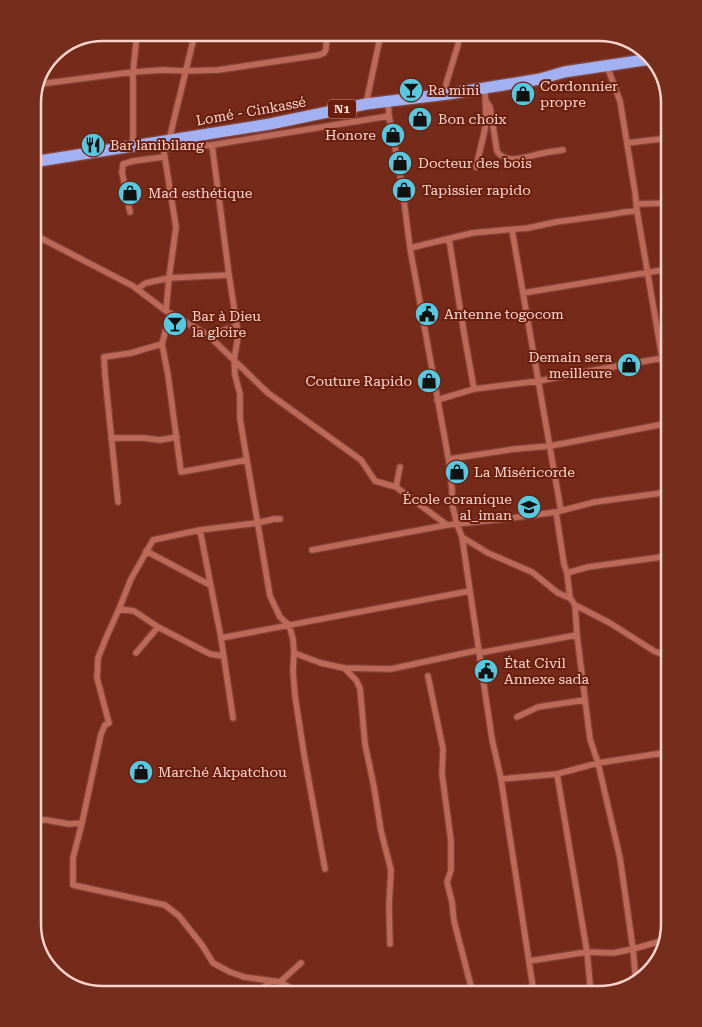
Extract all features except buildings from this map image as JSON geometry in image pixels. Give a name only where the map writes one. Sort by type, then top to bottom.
[{"type":"highway","name":"Lomé - Cinkassé","points":[[41,161],[133,146],[165,143],[366,104],[448,94],[540,79],[564,72],[644,60]]},
{"type":"street","points":[[133,146],[133,72],[135,41]]},
{"type":"street","points":[[193,41],[165,143],[164,157],[176,227],[169,278],[168,313],[162,344],[180,472],[247,460]]},
{"type":"street","points":[[45,83],[133,72],[218,70],[319,55],[324,53],[326,41]]},
{"type":"street","points":[[366,104],[379,41]]},
{"type":"street","points":[[448,94],[446,84],[458,41]]},
{"type":"street","points":[[607,66],[620,101],[637,212],[661,347]]},
{"type":"street","points":[[476,167],[486,129],[485,88]]},
{"type":"street","points":[[486,100],[490,107],[499,155],[509,158],[520,158],[563,150]]},
{"type":"street","points":[[388,101],[410,248],[448,459],[452,504],[462,537],[492,739],[501,779],[533,986]]},
{"type":"street","points":[[165,143],[212,145],[389,116]]},
{"type":"street","points":[[266,136],[270,124]]},
{"type":"street","points":[[627,143],[661,139]]},
{"type":"street","points":[[212,145],[237,326],[238,344],[234,360],[235,375],[240,394],[240,419],[270,596],[280,618],[289,625],[293,639],[295,696],[325,868]]},
{"type":"street","points":[[130,212],[122,172],[123,164],[164,157]]},
{"type":"street","points":[[636,204],[661,203]]},
{"type":"street","points":[[410,248],[472,233],[512,230],[552,222],[637,212]]},
{"type":"street","points":[[512,230],[550,446],[564,564],[570,598],[575,606],[590,739],[598,763],[620,858],[635,974]]},
{"type":"street","points":[[41,238],[137,289],[168,313],[208,335],[268,393],[361,460],[375,481],[396,487],[447,524]]},
{"type":"street","points":[[449,239],[474,388]]},
{"type":"street","points":[[523,293],[661,270]]},
{"type":"street","points":[[137,289],[146,283],[169,278],[229,275]]},
{"type":"street","points":[[208,335],[237,326]]},
{"type":"street","points":[[118,502],[104,375],[104,357],[131,353],[162,344]]},
{"type":"street","points":[[438,400],[474,388],[539,381],[661,358]]},
{"type":"street","points":[[448,459],[550,446],[661,425]]},
{"type":"street","points":[[111,438],[160,440],[176,437]]},
{"type":"street","points":[[396,487],[400,467]]},
{"type":"street","points":[[312,550],[447,524],[504,519],[558,511],[595,502],[661,493]]},
{"type":"street","points":[[280,519],[200,530],[153,540],[146,552],[131,579],[98,658],[97,678],[109,723],[105,725],[101,734],[73,858],[73,885],[165,905],[179,916],[202,945],[213,963],[244,977],[280,982],[287,986]]},
{"type":"street","points":[[200,530],[233,718]]},
{"type":"street","points":[[462,537],[488,553],[532,572],[558,593],[570,598]]},
{"type":"street","points":[[146,552],[210,585]]},
{"type":"street","points":[[567,573],[588,567],[661,557]]},
{"type":"street","points":[[220,638],[470,591]]},
{"type":"street","points":[[575,606],[610,623],[661,654]]},
{"type":"street","points":[[119,609],[134,611],[158,627],[210,654],[223,656]]},
{"type":"street","points":[[136,653],[158,627]]},
{"type":"street","points":[[294,653],[321,663],[344,668],[391,668],[577,635]]},
{"type":"street","points":[[344,668],[356,680],[360,688],[365,744],[381,831],[391,870],[389,906],[390,944]]},
{"type":"street","points":[[428,676],[443,749],[442,774],[451,841],[451,870],[447,882],[454,921],[471,986]]},
{"type":"street","points":[[518,717],[538,707],[585,700]]},
{"type":"street","points":[[501,779],[557,774],[598,763],[661,753]]},
{"type":"street","points":[[557,774],[591,986]]},
{"type":"street","points":[[41,820],[69,824],[82,823]]},
{"type":"street","points":[[529,961],[587,952],[613,953],[633,950],[658,942]]},
{"type":"street","points":[[280,982],[300,963]]},
{"type":"street","points":[[265,986],[270,981]]},
{"type":"place","name":"Ra mini","points":[[411,90]]},
{"type":"place","name":"Cordonnier propre","points":[[523,94]]},
{"type":"place","name":"Bon choix","points":[[420,119]]},
{"type":"place","name":"Honore","points":[[393,135]]},
{"type":"place","name":"Bar lanibilang","points":[[93,145]]},
{"type":"place","name":"Docteur des bois","points":[[400,163]]},
{"type":"place","name":"Tapissier rapido","points":[[404,190]]},
{"type":"place","name":"Mad esthétique","points":[[130,193]]},
{"type":"place","name":"Antenne togocom","points":[[427,314]]},
{"type":"place","name":"Bar à Dieu la gloire","points":[[175,324]]},
{"type":"place","name":"Demain sera meilleure","points":[[629,365]]},
{"type":"place","name":"Couture Rapido","points":[[429,381]]},
{"type":"place","name":"La Miséricorde","points":[[457,472]]},
{"type":"place","name":"École coranique al_iman","points":[[529,507]]},
{"type":"place","name":"État Civil Annexe sada","points":[[486,671]]},
{"type":"place","name":"Marché Akpatchou","points":[[141,772]]}]
